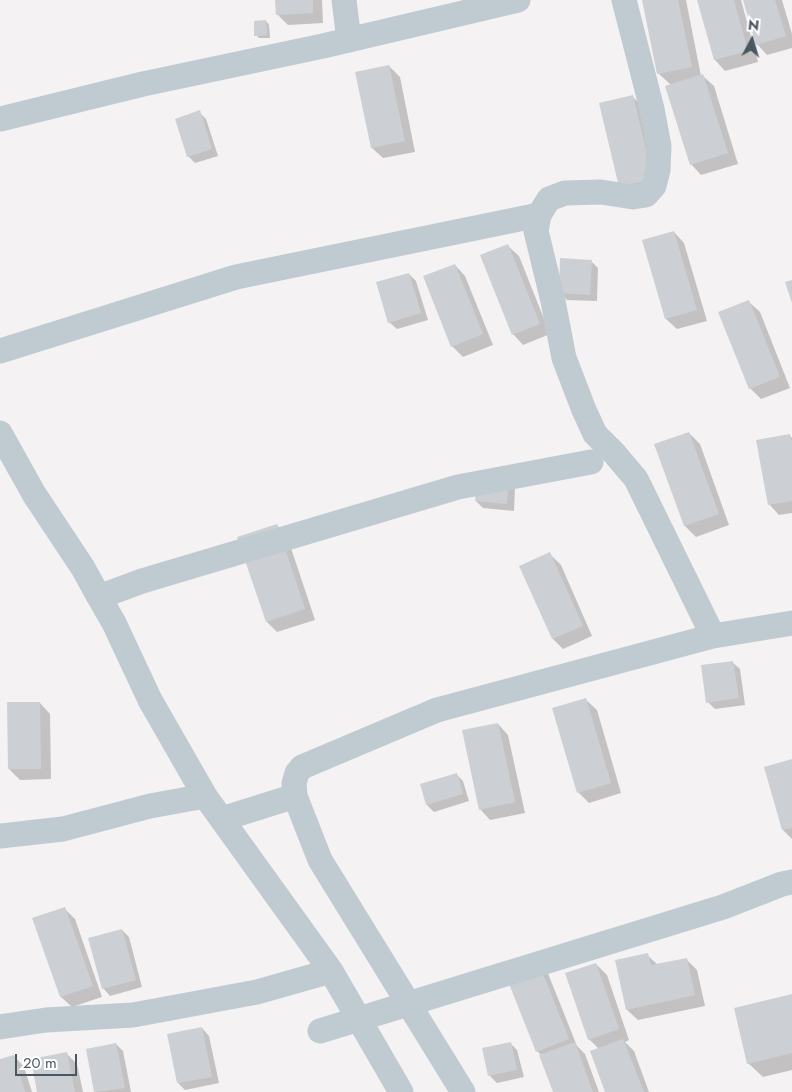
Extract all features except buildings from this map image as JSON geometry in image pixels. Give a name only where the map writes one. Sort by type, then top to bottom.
[{"type":"street","points":[[344,0],[349,40]]},
{"type":"street","points":[[0,119],[143,84],[349,40],[518,0]]},
{"type":"street","points":[[624,0],[652,109],[657,137],[658,170],[654,186],[646,195],[632,196],[601,192],[565,193],[549,199],[539,215],[536,231],[553,301],[564,358],[584,410],[595,434],[636,479],[713,636]]},
{"type":"street","points":[[0,350],[236,277],[539,215]]},
{"type":"street","points":[[0,433],[34,494],[83,568],[114,623],[150,700],[205,796],[331,971],[401,1092]]},
{"type":"street","points":[[99,597],[142,581],[458,487],[591,462]]},
{"type":"street","points":[[463,1092],[320,860],[295,796],[294,783],[302,767],[438,710],[713,636],[792,623]]},
{"type":"street","points":[[0,836],[63,829],[150,806],[205,796]]},
{"type":"street","points":[[222,819],[295,796]]},
{"type":"street","points":[[320,1031],[723,908],[782,884],[792,882]]},
{"type":"street","points":[[320,1031],[692,903]]},
{"type":"street","points":[[0,1027],[46,1020],[134,1015],[257,992],[331,971]]},
{"type":"street","points":[[360,1022],[406,1002]]},
{"type":"street","points":[[320,1031],[406,1002]]}]
